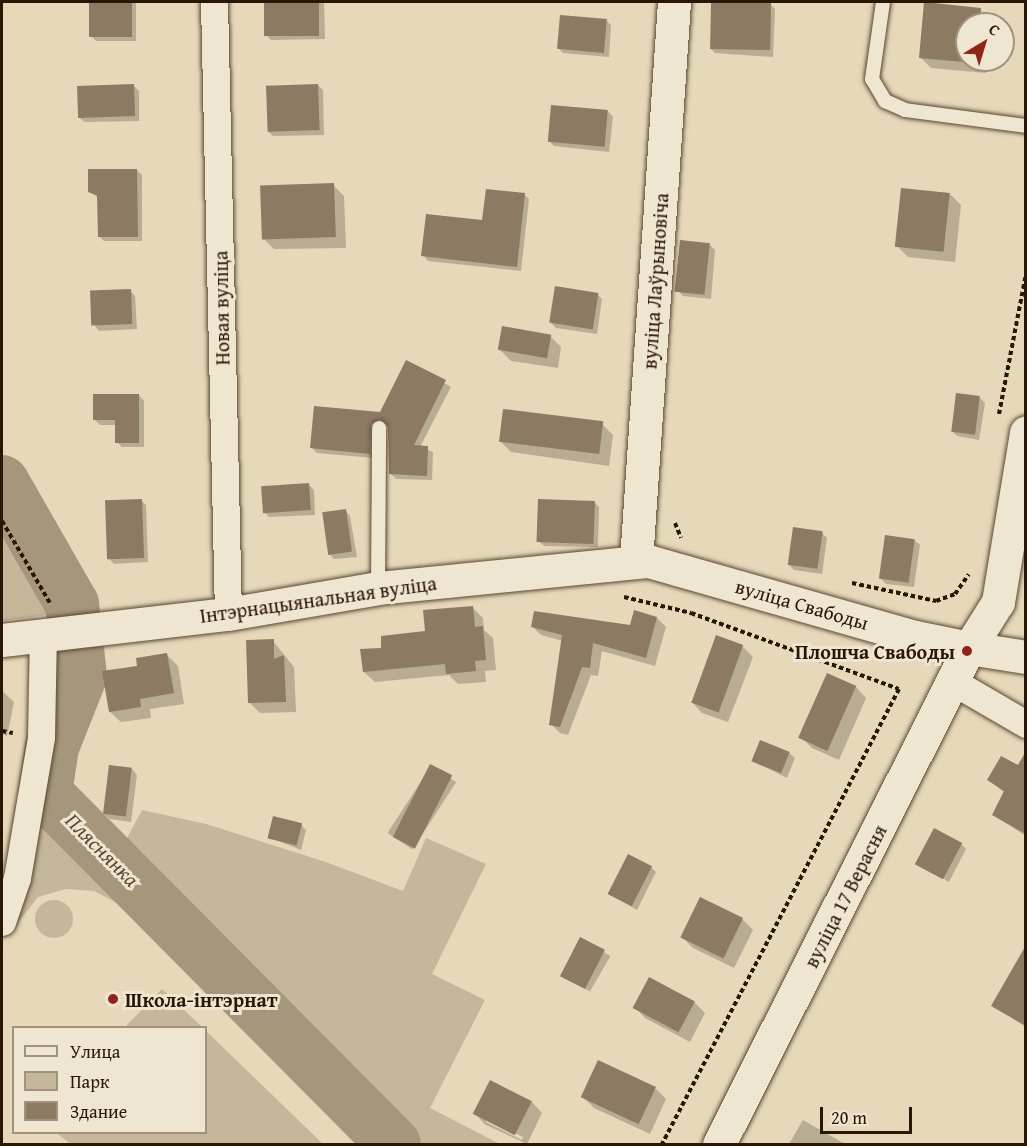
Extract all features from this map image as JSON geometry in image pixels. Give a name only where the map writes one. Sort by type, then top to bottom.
[{"type":"main road","name":"вуліца Лаўрыновіча","points":[[636,561],[674,2]]},
{"type":"main road","name":"вуліца 17 Верасня","points":[[719,1144],[952,681],[969,648],[998,602],[1026,432]]},
{"type":"main road","name":"Інтэрнацыянальная вуліца","points":[[2,640],[48,629],[228,614],[378,588],[636,561]]},
{"type":"main road","name":"вуліца Свабоды","points":[[636,561],[661,563],[915,637],[969,648]]},
{"type":"main road","points":[[969,648],[1026,657]]},
{"type":"street","name":"Новая вуліца","points":[[214,2],[228,614]]},
{"type":"street","points":[[2,922],[17,878],[41,737],[48,629]]},
{"type":"street","points":[[952,681],[1026,724]]},
{"type":"lane","points":[[884,2],[872,79],[885,101],[905,110],[1026,126]]},
{"type":"lane","points":[[378,588],[379,428]]},
{"type":"path","points":[[2,521],[53,607],[48,629]]},
{"type":"path","points":[[936,601],[955,594]]},
{"type":"path","points":[[615,595],[691,613],[899,689],[662,1144]]},
{"type":"green space","points":[[2,483],[72,604],[74,611],[2,621]]},
{"type":"green space","points":[[78,657],[80,676],[52,747],[45,792],[81,828],[127,838],[142,810],[206,824],[326,862],[403,891],[426,838],[486,864],[432,974],[485,1000],[430,1108],[500,1144],[372,1144],[136,913],[94,891],[66,889],[38,897],[13,929],[2,970],[21,897],[53,677],[61,662]]},
{"type":"green space","points":[[54,900],[67,906],[73,919],[67,932],[54,938],[41,932],[35,919],[41,906]]},
{"type":"green space","points":[[162,989],[201,1026],[126,1026]]},
{"type":"green space","points":[[207,1032],[323,1144],[70,1144],[58,1134],[207,1134]]},
{"type":"building","points":[[89,2],[132,2],[132,37],[89,37]]},
{"type":"building","points":[[264,2],[319,2],[319,36],[264,36]]},
{"type":"building","points":[[711,2],[771,3],[770,50],[710,49]]},
{"type":"building","points":[[924,2],[981,8],[980,12],[955,12],[955,61],[919,58]]},
{"type":"building","points":[[560,15],[607,19],[604,53],[557,49]]},
{"type":"building","points":[[134,84],[135,116],[78,118],[77,86]]},
{"type":"building","points":[[318,84],[320,130],[268,132],[266,86]]},
{"type":"building","points":[[551,105],[608,110],[605,147],[548,142]]},
{"type":"building","points":[[88,169],[137,169],[138,237],[98,237],[97,195],[88,192]]},
{"type":"building","points":[[334,183],[336,237],[262,240],[260,186]]},
{"type":"building","points":[[901,188],[950,193],[944,252],[895,247]]},
{"type":"building","points":[[486,189],[525,193],[517,267],[421,256],[426,214],[482,220]]},
{"type":"building","points":[[680,240],[710,243],[704,295],[675,292]]},
{"type":"building","points":[[555,286],[598,293],[593,329],[549,323]]},
{"type":"building","points":[[131,289],[132,324],[91,325],[90,290]]},
{"type":"building","points":[[502,326],[551,335],[547,358],[498,350]]},
{"type":"building","points":[[406,360],[446,380],[414,445],[428,446],[427,476],[389,474],[388,427],[380,419],[371,424],[370,454],[310,448],[314,406],[380,412]]},
{"type":"building","points":[[956,393],[980,396],[975,435],[951,432]]},
{"type":"building","points":[[93,394],[139,394],[139,443],[115,443],[115,420],[93,420]]},
{"type":"building","points":[[503,409],[603,421],[599,454],[499,442]]},
{"type":"building","points":[[309,483],[311,510],[263,513],[261,486]]},
{"type":"building","points":[[142,499],[144,558],[107,559],[105,500]]},
{"type":"building","points":[[538,499],[595,501],[593,544],[536,542]]},
{"type":"building","points":[[346,509],[352,552],[328,555],[322,512]]},
{"type":"building","points":[[793,527],[823,531],[817,569],[788,565]]},
{"type":"building","points":[[885,535],[915,539],[909,583],[879,579]]},
{"type":"building","points":[[473,606],[475,627],[483,626],[486,660],[475,661],[476,671],[446,674],[445,664],[363,672],[360,649],[381,648],[381,636],[425,631],[423,610]]},
{"type":"building","points":[[634,610],[657,617],[646,658],[593,643],[590,668],[582,667],[560,727],[549,725],[562,635],[531,627],[534,611],[630,625]]},
{"type":"building","points":[[716,635],[743,645],[719,713],[691,703]]},
{"type":"building","points":[[274,639],[274,659],[284,655],[286,702],[248,703],[246,640]]},
{"type":"building","points":[[167,653],[174,693],[140,699],[141,707],[109,712],[102,671],[137,666],[136,658]]},
{"type":"building","points":[[827,673],[856,686],[827,751],[798,738]]},
{"type":"building","points":[[760,740],[790,752],[781,773],[751,761]]},
{"type":"building","points":[[1026,751],[1026,834],[992,815],[1004,791],[987,780],[1001,756],[1018,765]]},
{"type":"building","points":[[430,764],[452,775],[415,848],[393,837]]},
{"type":"building","points":[[109,765],[132,768],[126,816],[103,814]]},
{"type":"building","points":[[273,816],[302,823],[297,846],[267,838]]},
{"type":"building","points":[[934,828],[962,843],[943,879],[915,864]]},
{"type":"building","points":[[628,854],[652,866],[632,906],[608,894]]},
{"type":"building","points":[[700,897],[743,918],[723,958],[680,937]]},
{"type":"building","points":[[580,937],[605,950],[585,989],[560,976]]},
{"type":"building","points":[[1026,945],[1026,1026],[991,1006]]},
{"type":"building","points":[[649,977],[695,1001],[678,1032],[633,1008]]},
{"type":"building","points":[[598,1060],[656,1087],[639,1124],[581,1097]]},
{"type":"building","points":[[490,1080],[532,1101],[515,1135],[473,1114]]},
{"type":"waterway","name":"Пляснянка","points":[[2,482],[72,604],[80,676],[52,747],[45,793],[394,1144]]},
{"type":"place","name":"Плошча Свабоды","points":[[967,651]]},
{"type":"place","name":"Школа-інтэрнат","points":[[113,999]]}]
